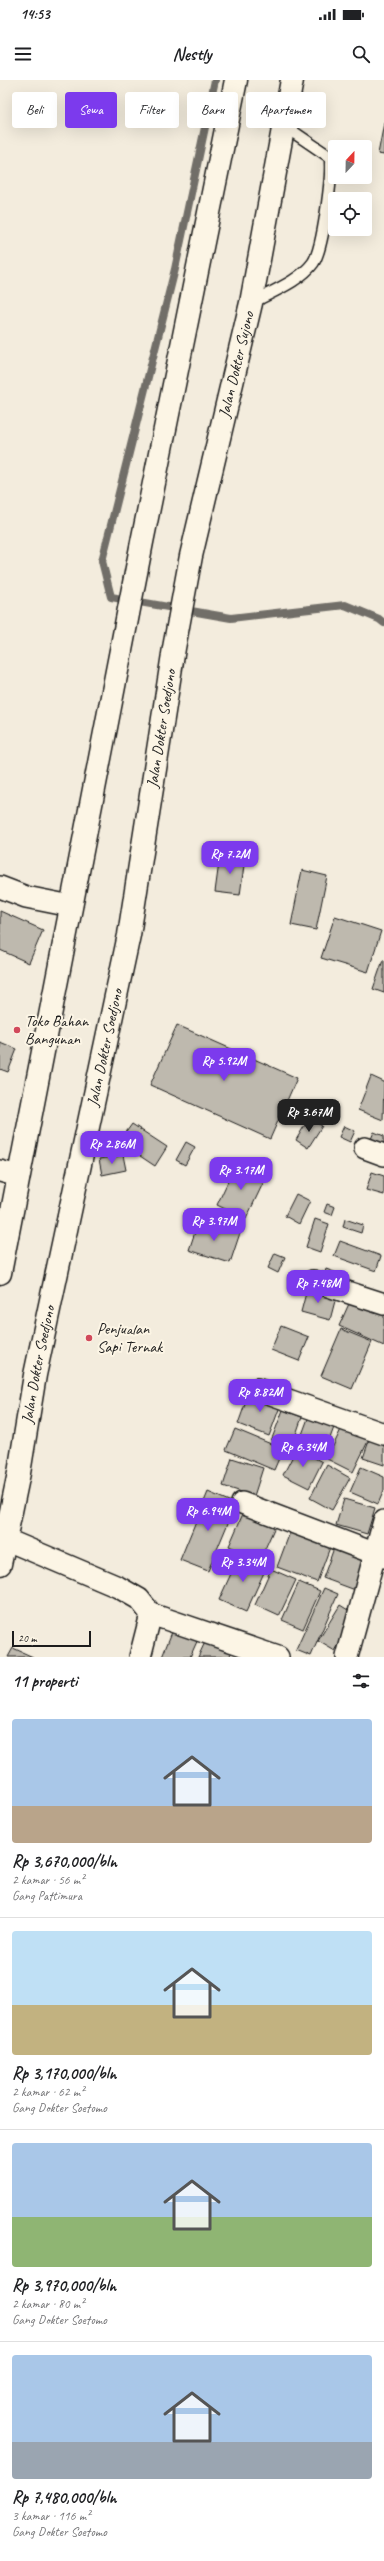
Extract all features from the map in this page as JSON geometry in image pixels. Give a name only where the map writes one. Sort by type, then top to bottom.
[{"type":"highway","points":[[0,1273],[9,1174],[71,906],[142,542],[236,80]]},
{"type":"highway","name":"Jalan Dokter Sujono","points":[[290,92],[292,80]]},
{"type":"highway","name":"Jalan Dokter Sujono","points":[[174,648],[192,556],[251,303],[282,128]]},
{"type":"highway","name":"Jalan Dokter Soedjono","points":[[0,1564],[3,1538],[19,1472],[35,1375],[129,935],[174,648]]},
{"type":"street","points":[[0,887],[26,897],[71,906]]},
{"type":"street","points":[[364,1148],[384,1155]]},
{"type":"street","points":[[313,1281],[384,1304]]},
{"type":"street","points":[[257,1389],[384,1434]]},
{"type":"street","points":[[242,1503],[379,1556]]},
{"type":"street","points":[[347,1657],[379,1556],[384,1521]]},
{"type":"street","points":[[3,1538],[118,1586],[139,1599],[151,1614],[278,1657]]},
{"type":"street","points":[[140,1657],[151,1614]]},
{"type":"lane","points":[[251,303],[298,277],[314,262],[331,178],[330,157],[287,128]]},
{"type":"building","points":[[384,123],[384,155],[378,154]]},
{"type":"building","points":[[220,855],[245,858],[240,895],[215,892]]},
{"type":"building","points":[[302,870],[327,876],[316,930],[291,925]]},
{"type":"building","points":[[0,911],[43,930],[29,963],[0,950]]},
{"type":"building","points":[[335,916],[381,931],[368,972],[321,958]]},
{"type":"building","points":[[384,960],[384,993],[373,989]]},
{"type":"building","points":[[177,1025],[297,1078],[270,1139],[150,1085]]},
{"type":"building","points":[[0,1042],[17,1049],[8,1072],[0,1069]]},
{"type":"building","points":[[371,1076],[384,1082],[383,1120],[358,1110]]},
{"type":"building","points":[[309,1118],[322,1126],[308,1148],[296,1140]]},
{"type":"building","points":[[132,1124],[167,1147],[155,1166],[119,1142]]},
{"type":"building","points":[[344,1126],[355,1131],[350,1142],[339,1137]]},
{"type":"building","points":[[374,1132],[384,1136],[384,1153],[368,1146]]},
{"type":"building","points":[[186,1142],[195,1147],[185,1165],[176,1160]]},
{"type":"building","points":[[123,1155],[126,1170],[102,1175],[99,1159]]},
{"type":"building","points":[[236,1164],[266,1177],[246,1219],[217,1205]]},
{"type":"building","points":[[372,1172],[384,1176],[384,1195],[366,1190]]},
{"type":"building","points":[[296,1194],[310,1201],[299,1224],[285,1216]]},
{"type":"building","points":[[327,1204],[335,1207],[332,1215],[324,1212]]},
{"type":"building","points":[[315,1219],[329,1224],[320,1252],[306,1247]]},
{"type":"building","points":[[345,1219],[363,1225],[361,1233],[343,1227]]},
{"type":"building","points":[[199,1220],[240,1233],[230,1263],[189,1250]]},
{"type":"building","points":[[340,1241],[381,1256],[376,1271],[334,1256]]},
{"type":"building","points":[[275,1253],[285,1257],[278,1273],[268,1268]]},
{"type":"building","points":[[326,1269],[337,1273],[334,1283],[323,1279]]},
{"type":"building","points":[[307,1289],[336,1297],[330,1320],[301,1312]]},
{"type":"building","points":[[352,1297],[384,1311],[384,1346],[339,1326]]},
{"type":"building","points":[[281,1326],[309,1337],[299,1361],[271,1350]]},
{"type":"building","points":[[341,1329],[372,1342],[352,1389],[321,1376]]},
{"type":"building","points":[[250,1390],[282,1401],[269,1436],[238,1424]]},
{"type":"building","points":[[283,1410],[302,1417],[291,1449],[271,1441]]},
{"type":"building","points":[[310,1413],[336,1422],[323,1457],[297,1448]]},
{"type":"building","points":[[344,1423],[371,1435],[353,1472],[327,1459]]},
{"type":"building","points":[[235,1429],[283,1449],[274,1470],[226,1450]]},
{"type":"building","points":[[371,1435],[384,1439],[384,1465],[363,1458]]},
{"type":"building","points":[[297,1448],[322,1462],[309,1488],[283,1475]]},
{"type":"building","points":[[232,1458],[263,1468],[254,1496],[223,1486]]},
{"type":"building","points":[[327,1465],[350,1478],[332,1510],[310,1498]]},
{"type":"building","points":[[361,1467],[384,1477],[384,1490],[378,1504],[350,1492]]},
{"type":"building","points":[[208,1492],[236,1504],[208,1571],[180,1560]]},
{"type":"building","points":[[344,1499],[375,1508],[367,1534],[336,1525]]},
{"type":"building","points":[[245,1509],[277,1522],[260,1560],[229,1546]]},
{"type":"building","points":[[292,1527],[332,1542],[317,1582],[277,1567]]},
{"type":"building","points":[[334,1548],[370,1561],[358,1591],[323,1578]]},
{"type":"building","points":[[240,1554],[267,1566],[246,1612],[219,1600]]},
{"type":"building","points":[[271,1569],[296,1580],[279,1616],[255,1605]]},
{"type":"building","points":[[299,1582],[320,1591],[303,1629],[282,1620]]},
{"type":"building","points":[[324,1588],[338,1594],[311,1656],[296,1650]]},
{"type":"building","points":[[340,1605],[356,1615],[335,1651],[318,1641]]},
{"type":"building","points":[[174,1627],[199,1637],[190,1657],[162,1657]]},
{"type":"building","points":[[207,1638],[233,1650],[229,1657],[198,1657]]},
{"type":"building","points":[[13,1648],[33,1657],[8,1657]]},
{"type":"waterway","points":[[215,80],[175,269],[102,561],[111,597],[231,618],[345,605],[379,619],[384,623]]},
{"type":"place","name":"Toko Bahan Bangunan","points":[[17,1030]]},
{"type":"place","name":"Penjualan Sapi Ternak","points":[[89,1338]]}]
